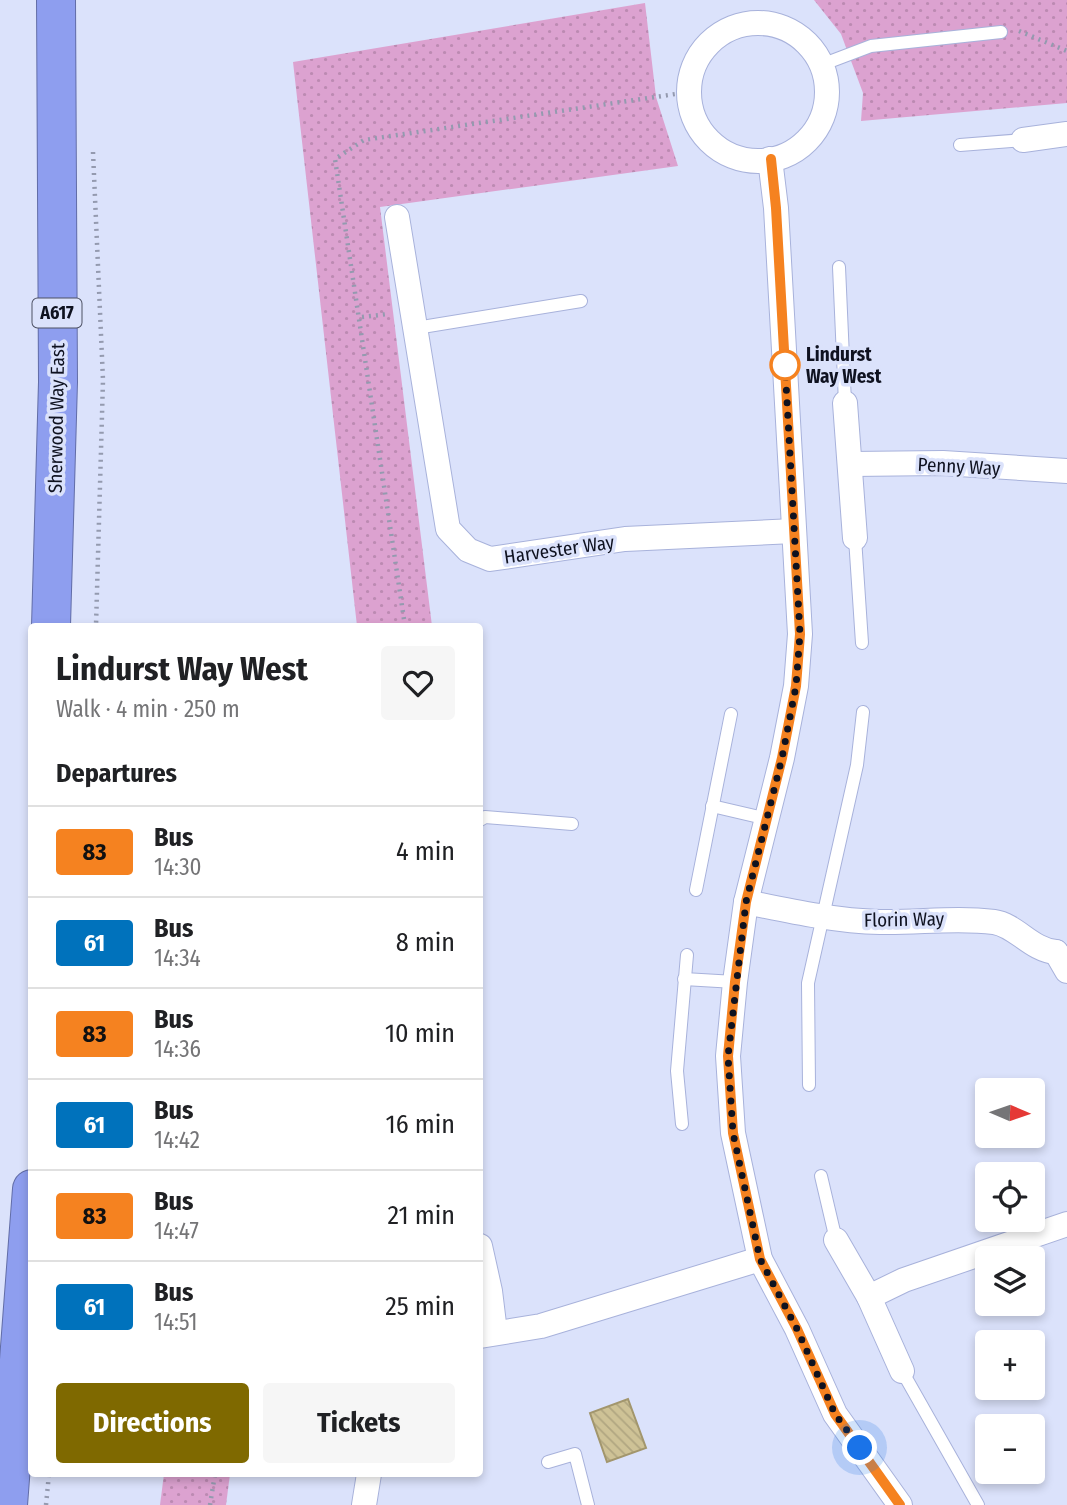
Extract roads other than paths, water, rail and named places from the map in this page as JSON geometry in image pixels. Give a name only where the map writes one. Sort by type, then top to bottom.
[{"type":"highway","name":"Sherwood Way East","points":[[51,623],[58,382],[56,0]]},
{"type":"highway","points":[[8,1505],[28,1242]]},
{"type":"street","points":[[750,23],[786,29],[808,45],[821,65],[827,85],[821,120],[799,148],[771,159],[748,160],[715,146],[703,134],[694,118],[689,92],[694,65],[716,36],[750,23]]},
{"type":"street","points":[[1023,140],[1067,134]]},
{"type":"street","points":[[771,159],[800,634],[796,686],[768,819],[746,902],[735,982],[728,1056],[733,1133],[760,1259],[797,1329],[835,1414],[900,1505]]},
{"type":"street","name":"Harvester Way","points":[[397,216],[449,528],[468,550],[490,559],[625,539],[794,531]]},
{"type":"street","points":[[845,403],[855,538]]},
{"type":"street","name":"Penny Way","points":[[851,464],[943,463],[1067,471]]},
{"type":"street","name":"Florin Way","points":[[746,902],[823,917],[880,922],[966,918],[999,923],[1045,951],[1063,952]]},
{"type":"street","points":[[869,1297],[904,1280],[1067,1224]]},
{"type":"street","points":[[836,1240],[869,1297],[902,1371]]},
{"type":"street","points":[[483,1284],[487,1334],[541,1326],[760,1259]]},
{"type":"street","points":[[364,1505],[369,1477]]},
{"type":"lane","points":[[821,65],[871,46],[1001,32]]},
{"type":"lane","points":[[960,145],[1023,140]]},
{"type":"lane","points":[[839,267],[845,403]]},
{"type":"lane","points":[[416,328],[580,301]]},
{"type":"lane","points":[[855,538],[862,643]]},
{"type":"lane","points":[[809,1085],[808,983],[857,765],[863,712]]},
{"type":"lane","points":[[696,890],[730,714]]},
{"type":"lane","points":[[712,806],[768,819]]},
{"type":"lane","points":[[483,818],[572,824]]},
{"type":"lane","points":[[682,1124],[677,1071],[687,955]]},
{"type":"lane","points":[[684,979],[735,982]]},
{"type":"lane","points":[[821,1177],[836,1240]]},
{"type":"lane","points":[[902,1371],[978,1505]]},
{"type":"lane","points":[[548,1462],[575,1454],[588,1505]]},
{"type":"place","name":"Lindurst Way West","points":[[785,365]]}]
